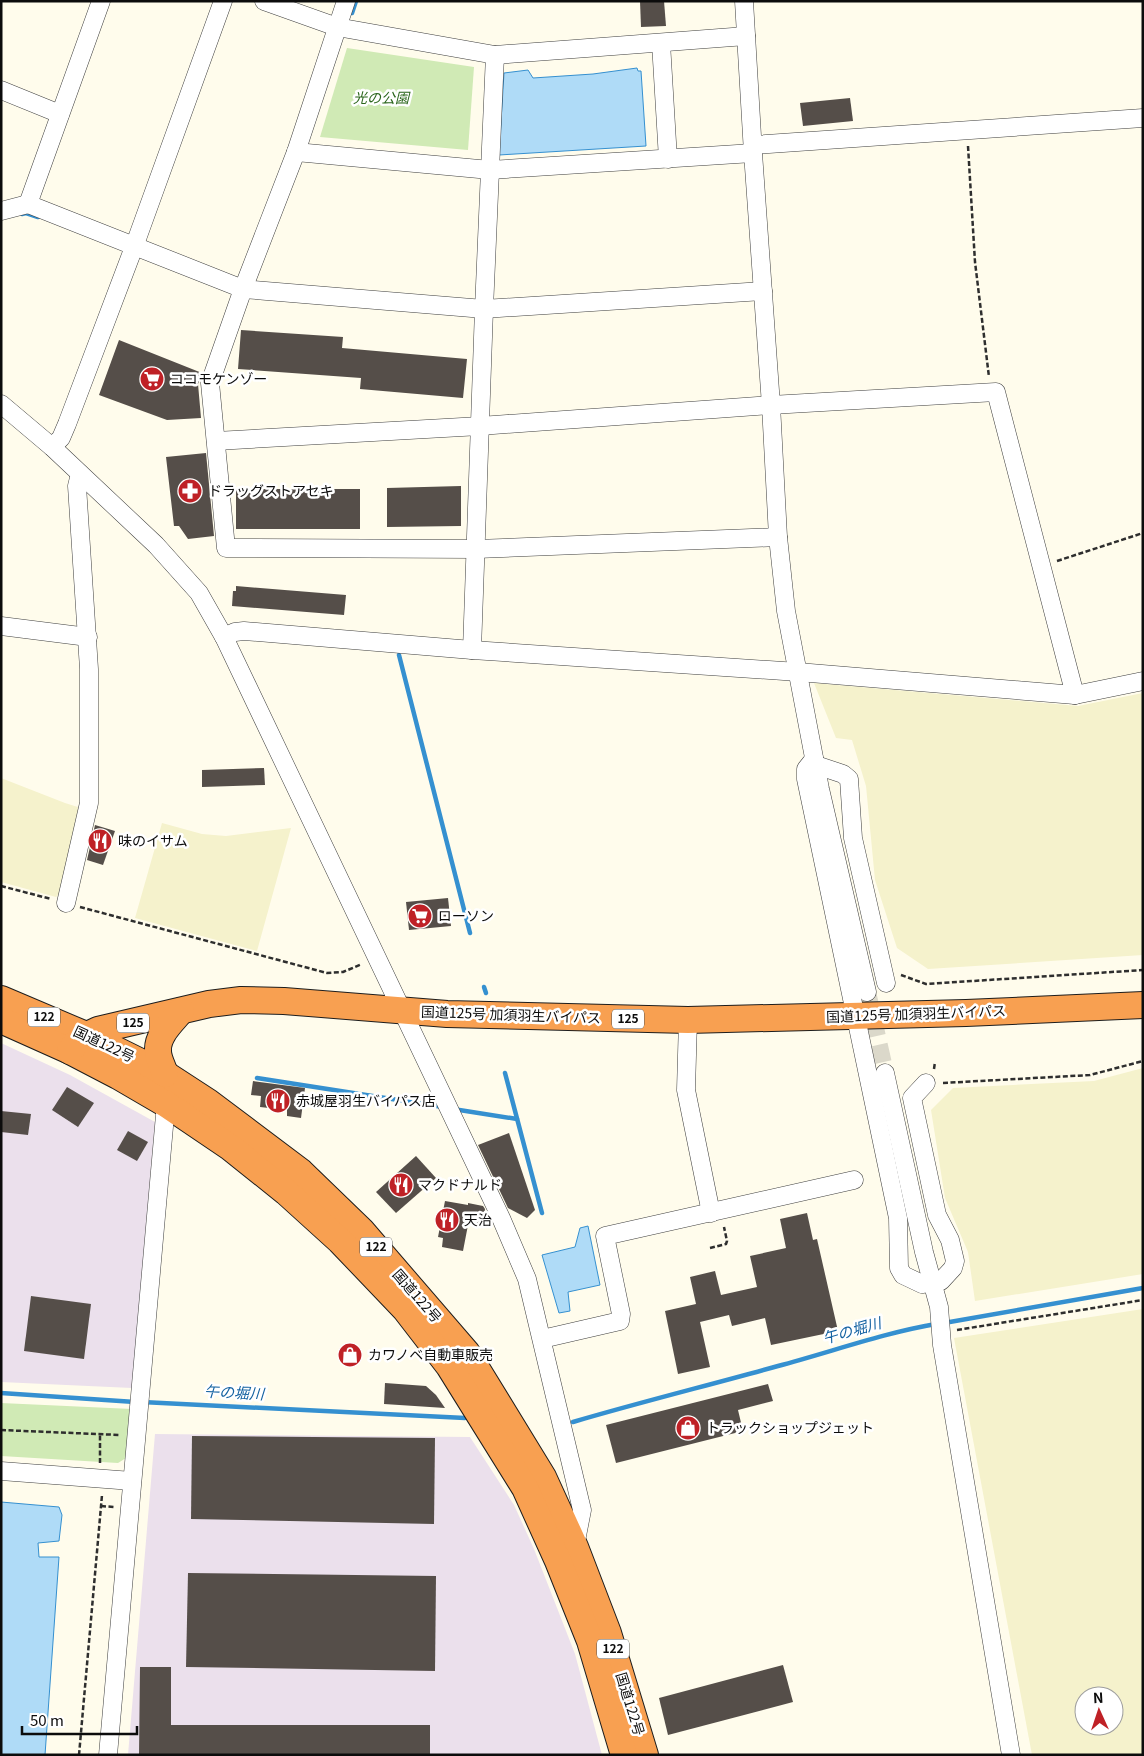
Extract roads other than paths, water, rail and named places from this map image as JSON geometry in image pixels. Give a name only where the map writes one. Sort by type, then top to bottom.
[{"type":"highway","name":"国道122号","points":[[1,999],[78,1043],[118,1076],[166,1104],[231,1148],[286,1192],[340,1241],[405,1309],[449,1366],[566,1554],[608,1632],[645,1755]]},
{"type":"highway","name":"国道125号 加須羽生バイパス","points":[[78,1043],[98,1030],[181,1011],[241,1000],[284,1001],[522,1017],[688,1020],[855,1017],[1143,1006]]},
{"type":"highway","points":[[165,1074],[158,1052],[160,1041],[164,1031],[181,1011]]},
{"type":"highway","name":"国道122号","points":[[1,1020],[78,1043],[165,1074],[208,1102],[301,1172],[361,1230],[467,1353],[543,1477],[624,1755]]},
{"type":"street","points":[[28,204],[101,1]]},
{"type":"street","points":[[52,447],[68,424],[222,1]]},
{"type":"street","points":[[264,1],[337,27],[495,55],[746,36]]},
{"type":"street","points":[[346,1],[296,152],[243,289],[210,382],[226,548],[476,549],[778,537]]},
{"type":"street","points":[[744,1],[778,537],[786,611],[815,762],[867,992]]},
{"type":"street","points":[[661,43],[668,159]]},
{"type":"street","points":[[472,650],[495,55]]},
{"type":"street","points":[[1,90],[60,114]]},
{"type":"street","points":[[296,152],[490,170],[668,159],[753,149],[967,130],[1143,118]]},
{"type":"street","points":[[1,211],[28,204],[243,289],[484,309],[763,291]]},
{"type":"street","points":[[216,441],[480,426],[771,405],[996,392],[1075,695]]},
{"type":"street","points":[[1,404],[52,447],[156,545],[199,594],[224,637],[501,1218],[527,1280],[582,1510],[566,1554]]},
{"type":"street","points":[[66,903],[89,803],[88,637],[77,486],[80,474]]},
{"type":"street","points":[[1,626],[88,637]]},
{"type":"street","points":[[224,637],[235,632],[244,631],[472,650],[798,672],[1075,695],[1143,681]]},
{"type":"street","points":[[815,762],[843,774],[849,779],[853,838],[886,983]]},
{"type":"street","points":[[815,762],[806,770],[806,779],[898,1218],[898,1268],[903,1275],[912,1280],[922,1284],[932,1284],[941,1281],[953,1268],[955,1261],[950,1240],[937,1215],[912,1098],[926,1083]]},
{"type":"street","points":[[688,1020],[686,1090],[717,1218]]},
{"type":"street","points":[[885,1073],[939,1308],[942,1345],[1011,1755]]},
{"type":"street","points":[[108,1755],[166,1104]]},
{"type":"street","points":[[542,1339],[620,1321],[620,1306],[605,1236],[717,1218],[854,1180]]},
{"type":"street","points":[[1,1471],[132,1481]]},
{"type":"water","points":[[637,68],[638,71],[641,71],[646,146],[499,155],[504,73],[528,70],[533,78],[593,74]]},
{"type":"water","points":[[588,1226],[600,1285],[568,1292],[570,1311],[559,1313],[542,1255],[575,1247],[580,1228]]},
{"type":"water","points":[[1,1502],[59,1507],[62,1515],[59,1541],[38,1543],[39,1557],[59,1557],[45,1755],[1,1755]]},
{"type":"waterway","points":[[352,13],[356,1]]},
{"type":"waterway","points":[[22,214],[26,213],[38,217]]},
{"type":"waterway","points":[[399,655],[470,933]]},
{"type":"waterway","points":[[484,987],[486,993]]},
{"type":"waterway","points":[[505,1073],[542,1213]]},
{"type":"waterway","points":[[257,1078],[443,1107]]},
{"type":"waterway","points":[[453,1109],[517,1119]]},
{"type":"waterway","name":"午の堀川","points":[[944,1323],[1143,1288]]},
{"type":"waterway","name":"午の堀川","points":[[573,1422],[877,1338],[936,1324]]},
{"type":"waterway","name":"午の堀川","points":[[1,1393],[135,1402]]},
{"type":"waterway","name":"午の堀川","points":[[142,1402],[465,1418]]},
{"type":"tunnel","points":[[867,992],[885,1073]]},
{"type":"place","name":"ココモケンゾー","points":[[152,379]]},
{"type":"place","name":"ドラッグストアセキ","points":[[190,491]]},
{"type":"place","name":"味のイサム","points":[[100,841]]},
{"type":"place","name":"ローソン","points":[[420,916]]},
{"type":"place","name":"赤城屋羽生バイパス店","points":[[278,1101]]},
{"type":"place","name":"マクドナルド","points":[[401,1185]]},
{"type":"place","name":"天治","points":[[447,1220]]},
{"type":"place","name":"カワノベ自動車販売","points":[[350,1355]]},
{"type":"place","name":"トラックショップジェット","points":[[688,1428]]},
{"type":"park label","name":"光の公園","points":[[381,98]]}]
